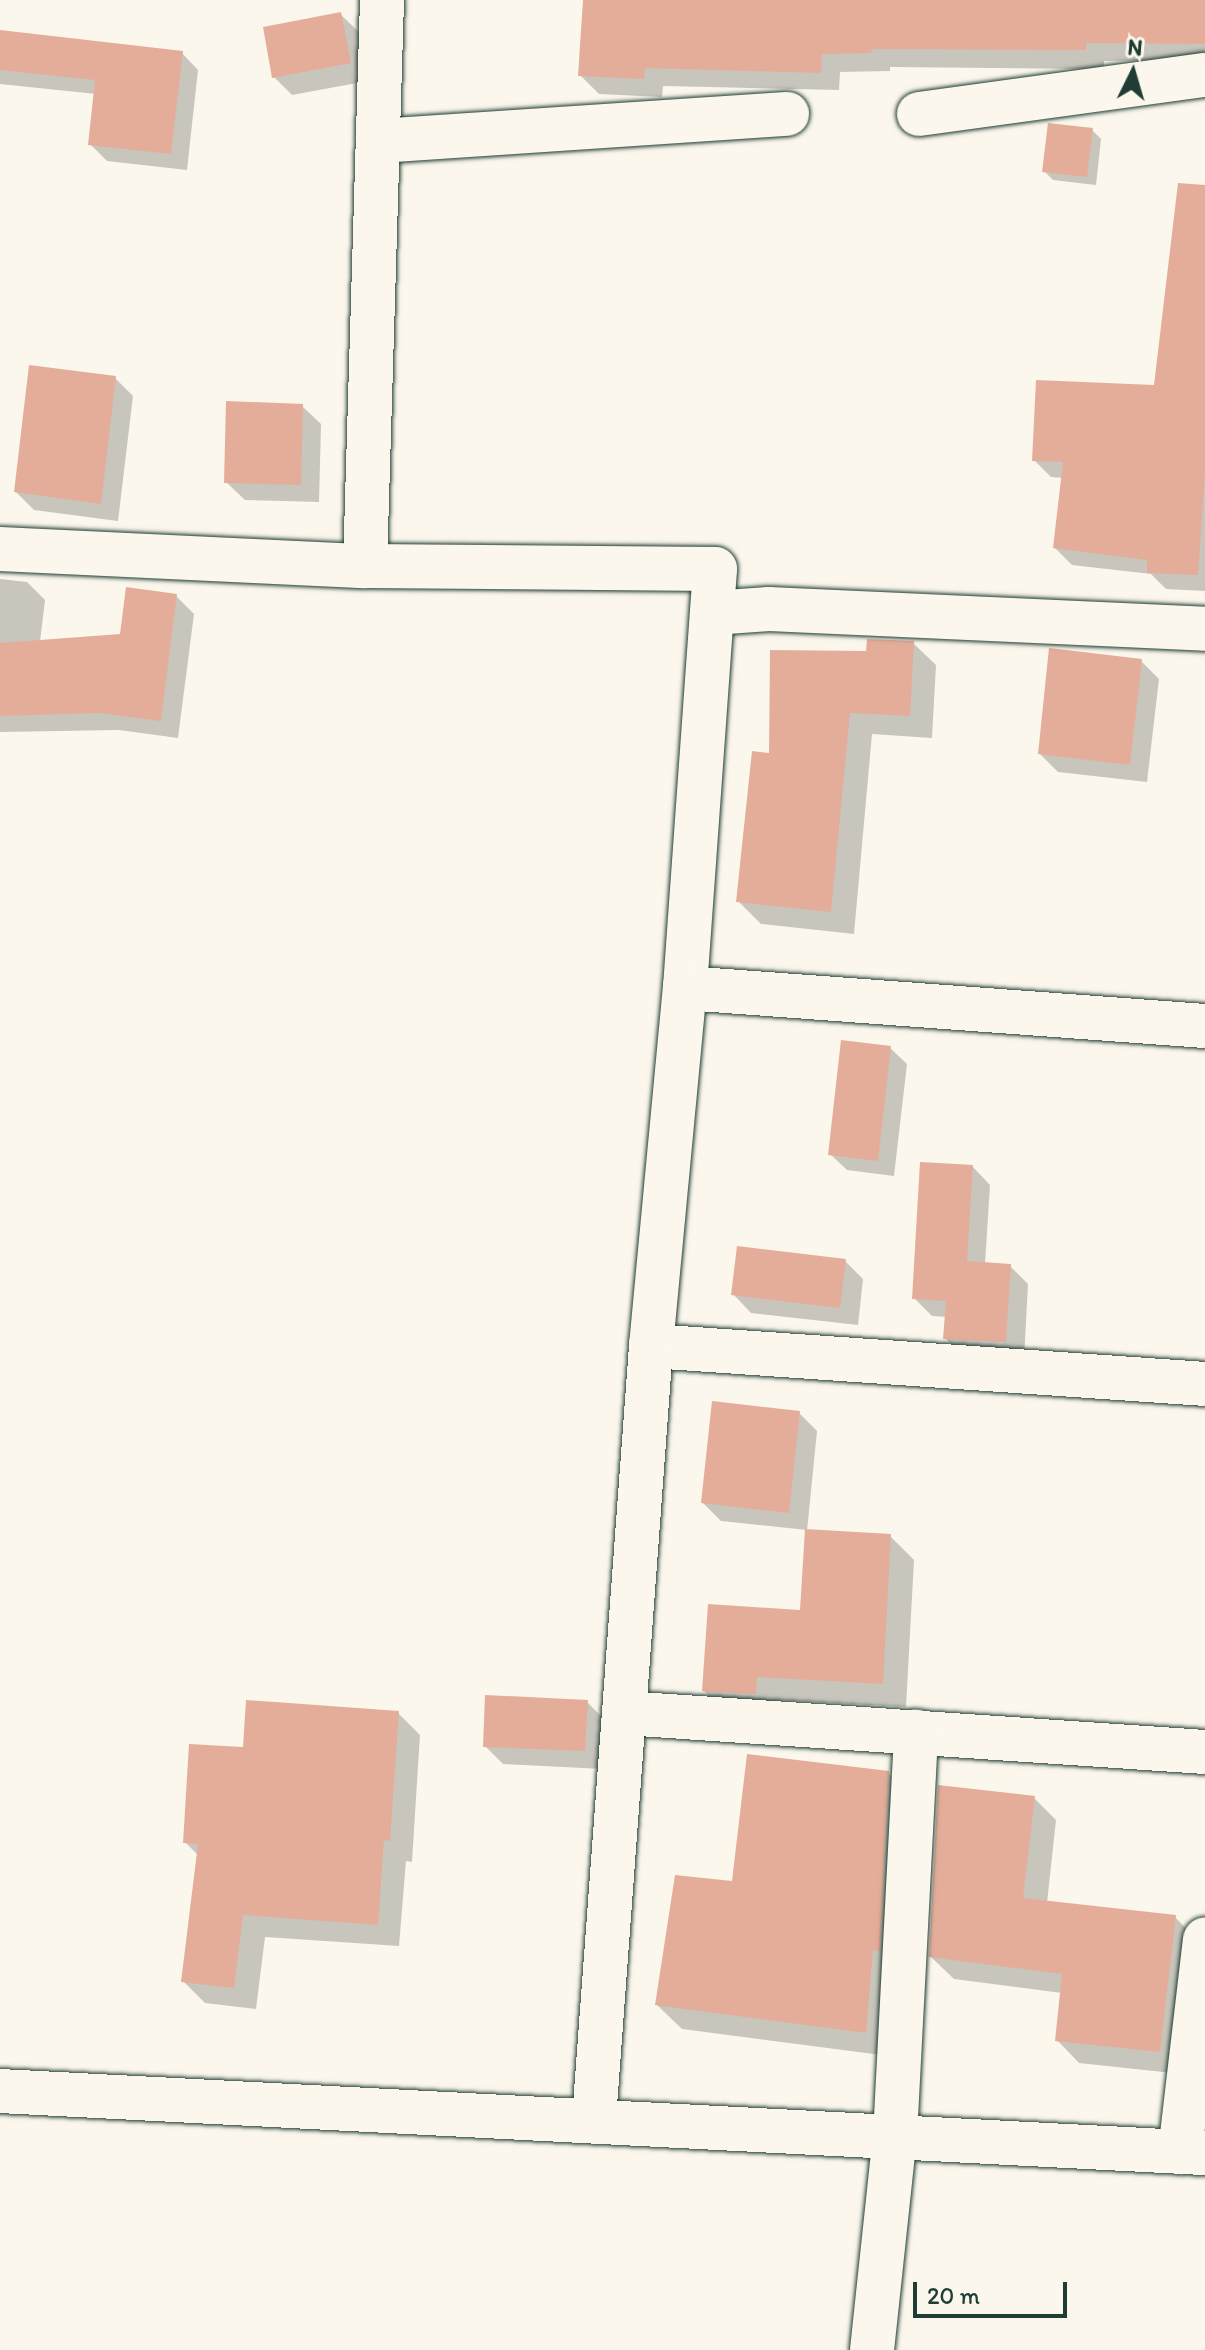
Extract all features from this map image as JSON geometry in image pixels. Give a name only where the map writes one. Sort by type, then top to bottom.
[{"type":"street","points":[[365,566],[382,0]]},
{"type":"street","points":[[919,114],[1205,75]]},
{"type":"street","points":[[378,141],[787,114]]},
{"type":"street","points":[[0,549],[365,566],[715,569],[685,988],[651,1346],[594,2119]]},
{"type":"street","points":[[712,613],[769,609],[1205,629]]},
{"type":"street","points":[[685,988],[1205,1026]]},
{"type":"street","points":[[651,1346],[1205,1384]]},
{"type":"street","points":[[624,1713],[1205,1752]]},
{"type":"street","points":[[872,2350],[895,2136],[916,1732]]},
{"type":"street","points":[[0,2091],[1192,2152],[1205,1939]]},
{"type":"building","points":[[583,0],[1205,0],[1205,44],[1086,43],[1086,50],[872,49],[871,53],[822,54],[821,73],[645,68],[644,79],[578,76]]},
{"type":"building","points":[[341,12],[351,63],[272,78],[263,27]]},
{"type":"building","points":[[0,30],[183,51],[171,154],[88,145],[95,80],[0,70]]},
{"type":"building","points":[[1048,123],[1093,128],[1087,177],[1042,172]]},
{"type":"building","points":[[1178,183],[1205,185],[1205,471],[1198,575],[1147,573],[1147,560],[1053,548],[1063,462],[1032,461],[1036,380],[1154,385]]},
{"type":"building","points":[[29,365],[116,376],[101,504],[14,492]]},
{"type":"building","points":[[226,401],[303,404],[301,485],[224,483]]},
{"type":"building","points":[[126,587],[177,594],[161,721],[100,713],[0,716],[0,643],[120,634]]},
{"type":"building","points":[[867,639],[914,641],[910,716],[850,713],[831,912],[736,902],[752,751],[769,753],[770,650],[866,651]]},
{"type":"building","points":[[1049,648],[1142,659],[1130,765],[1038,754]]},
{"type":"building","points":[[841,1040],[891,1046],[878,1161],[828,1155]]},
{"type":"building","points":[[920,1162],[973,1165],[967,1261],[1011,1264],[1006,1342],[943,1339],[946,1301],[912,1299]]},
{"type":"building","points":[[737,1246],[846,1259],[840,1308],[731,1295]]},
{"type":"building","points":[[712,1401],[800,1411],[789,1513],[701,1503]]},
{"type":"building","points":[[805,1529],[891,1534],[883,1684],[757,1677],[756,1694],[702,1691],[708,1604],[800,1610]]},
{"type":"building","points":[[485,1695],[588,1700],[585,1751],[483,1747]]},
{"type":"building","points":[[246,1700],[399,1711],[390,1841],[384,1840],[378,1925],[243,1915],[234,1988],[181,1982],[198,1844],[183,1843],[189,1744],[243,1747]]},
{"type":"building","points":[[747,1754],[889,1771],[880,1951],[873,1950],[866,2033],[655,2005],[675,1875],[732,1881]]},
{"type":"building","points":[[938,1785],[1035,1796],[1023,1898],[1176,1915],[1160,2052],[1055,2041],[1062,1974],[929,1957]]}]
